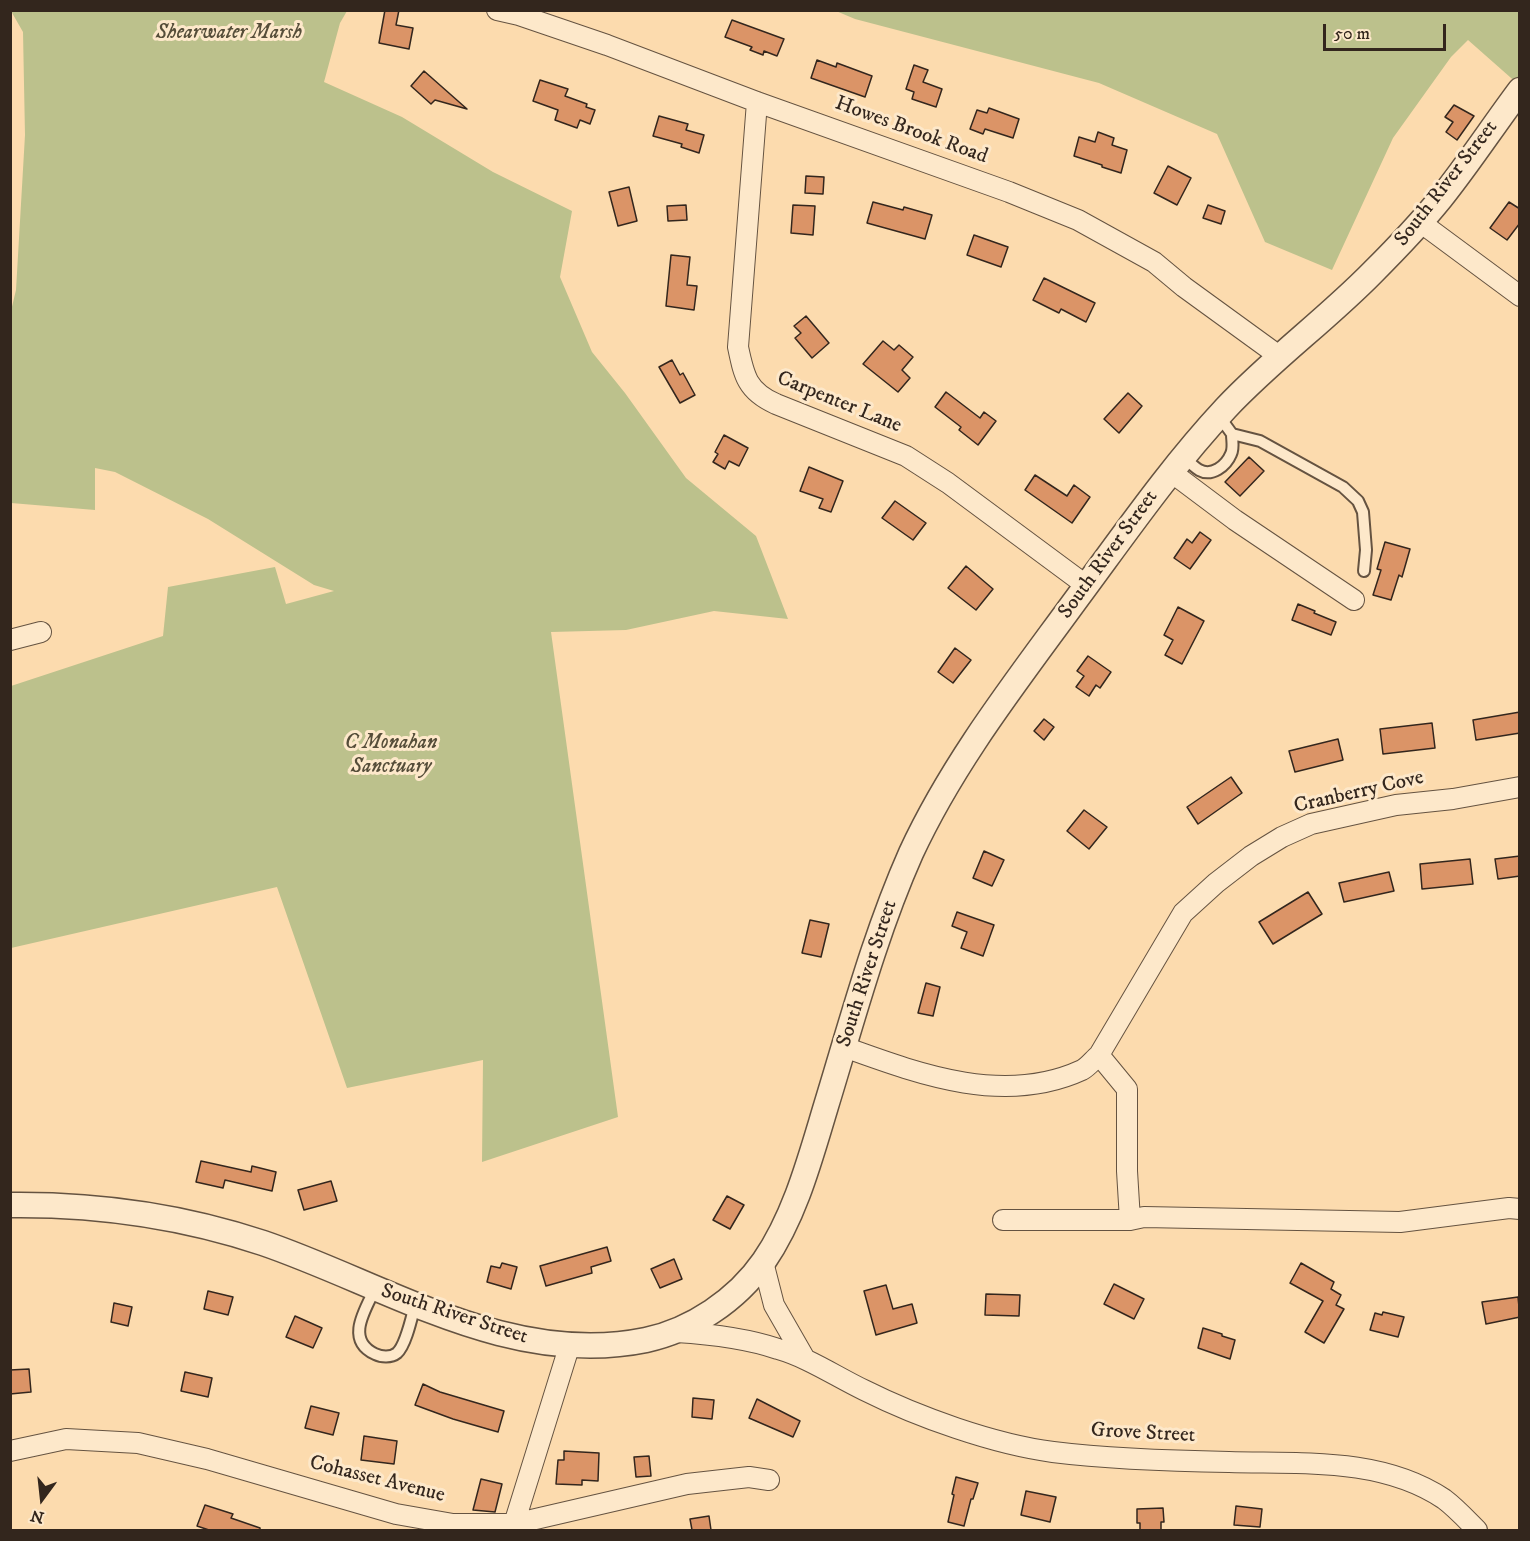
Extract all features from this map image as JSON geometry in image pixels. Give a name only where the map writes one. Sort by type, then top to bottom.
[{"type":"street","name":"Howes Brook Road","points":[[497,10],[519,15],[596,42],[1009,192],[1078,220],[1154,262],[1184,287],[1279,356]]},
{"type":"street","name":"South River Street","points":[[10,1205],[111,1210],[202,1225],[270,1246],[415,1305],[504,1334],[546,1344],[641,1341],[676,1332],[705,1316],[742,1287],[763,1262],[784,1227],[803,1178],[893,895],[935,806],[972,747],[1178,464],[1226,425],[1279,356],[1370,276],[1420,222],[1442,197],[1520,90]]},
{"type":"street","name":"Carpenter Lane","points":[[757,102],[738,347],[743,372],[750,385],[760,397],[906,456],[948,483],[1087,586]]},
{"type":"street","points":[[1420,222],[1520,296]]},
{"type":"street","points":[[1178,464],[1235,520],[1354,600]]},
{"type":"street","points":[[10,640],[40,632]]},
{"type":"street","name":"Cranberry Cove","points":[[844,1047],[935,1077],[978,1085],[1030,1084],[1084,1069],[1099,1055],[1183,913],[1251,856],[1282,837],[1311,824],[1396,805],[1520,787]]},
{"type":"street","points":[[1099,1055],[1127,1089],[1127,1171],[1130,1220]]},
{"type":"street","points":[[1003,1220],[1130,1220],[1144,1217],[1400,1222],[1509,1208],[1520,1209]]},
{"type":"street","points":[[763,1262],[774,1305],[805,1359]]},
{"type":"street","name":"Grove Street","points":[[676,1332],[697,1333],[778,1348],[901,1407],[971,1432],[1031,1449],[1140,1460],[1327,1464],[1367,1469],[1399,1477],[1445,1500],[1477,1530]]},
{"type":"street","points":[[514,1524],[570,1344]]},
{"type":"street","name":"Cohasset Avenue","points":[[10,1451],[66,1439],[138,1443],[207,1459],[396,1514],[453,1524],[514,1524],[687,1484],[749,1477],[769,1480]]},
{"type":"lane","points":[[1178,464],[1208,473],[1218,469],[1232,453],[1226,425]]},
{"type":"lane","points":[[1226,425],[1343,486],[1358,501],[1363,513],[1366,550],[1364,571]]},
{"type":"lane","points":[[375,1289],[359,1329],[359,1340],[366,1349],[378,1356],[398,1353],[415,1305]]},
{"type":"green space","points":[[11,11],[347,11],[340,23],[324,82],[402,117],[493,172],[572,211],[560,277],[592,352],[625,393],[686,478],[756,536],[788,619],[714,611],[626,630],[551,632],[618,1117],[482,1162],[483,1060],[347,1088],[277,887],[11,948],[11,686],[163,636],[168,587],[275,567],[286,604],[334,591],[314,585],[208,519],[115,472],[95,468],[95,510],[11,503],[10,315],[16,290],[25,135],[23,32]]},
{"type":"green space","points":[[836,11],[1519,11],[1519,85],[1468,40],[1451,57],[1393,138],[1332,270],[1265,242],[1217,134],[1099,83],[855,19]]},
{"type":"building","points":[[385,10],[399,10],[396,25],[413,28],[409,49],[379,43]]},
{"type":"building","points":[[732,20],[784,39],[777,56],[764,51],[763,55],[750,50],[752,47],[725,37]]},
{"type":"building","points":[[817,60],[836,67],[837,63],[872,76],[865,97],[811,78]]},
{"type":"building","points":[[914,65],[928,70],[923,82],[942,89],[936,107],[912,99],[914,92],[906,89]]},
{"type":"building","points":[[424,71],[467,109],[435,100],[431,104],[411,86]]},
{"type":"building","points":[[540,80],[568,89],[565,96],[587,104],[586,107],[595,110],[590,124],[580,120],[577,128],[555,120],[558,110],[533,101]]},
{"type":"building","points":[[1454,105],[1474,116],[1457,140],[1446,132],[1453,122],[1445,117]]},
{"type":"building","points":[[989,108],[1019,119],[1013,138],[985,129],[983,134],[970,129],[977,110],[987,113]]},
{"type":"building","points":[[659,116],[688,124],[686,130],[704,135],[699,153],[681,147],[682,144],[653,136]]},
{"type":"building","points":[[1098,132],[1114,138],[1112,145],[1127,150],[1121,173],[1074,156],[1079,137],[1095,142]]},
{"type":"building","points":[[1168,166],[1191,178],[1177,205],[1154,193]]},
{"type":"building","points":[[806,176],[824,177],[823,194],[805,193]]},
{"type":"building","points":[[629,187],[637,221],[618,226],[609,192]]},
{"type":"building","points":[[873,202],[932,215],[925,239],[867,223]]},
{"type":"building","points":[[1509,202],[1520,209],[1520,223],[1507,240],[1490,228]]},
{"type":"building","points":[[686,205],[687,220],[668,221],[667,206]]},
{"type":"building","points":[[793,205],[815,206],[813,235],[791,233]]},
{"type":"building","points":[[1208,205],[1225,211],[1221,224],[1203,218]]},
{"type":"building","points":[[974,235],[1008,247],[1001,267],[967,255]]},
{"type":"building","points":[[671,255],[690,257],[687,285],[697,286],[694,310],[666,306]]},
{"type":"building","points":[[1044,278],[1095,303],[1086,322],[1061,309],[1059,313],[1033,300]]},
{"type":"building","points":[[806,316],[829,343],[812,358],[795,338],[801,333],[794,326]]},
{"type":"building","points":[[883,341],[894,350],[899,345],[913,357],[902,370],[910,378],[898,392],[863,364]]},
{"type":"building","points":[[672,360],[680,375],[683,373],[695,395],[680,403],[659,367]]},
{"type":"building","points":[[946,392],[980,418],[984,412],[996,421],[978,445],[959,430],[961,427],[935,407]]},
{"type":"building","points":[[1128,393],[1142,406],[1119,433],[1104,419]]},
{"type":"building","points":[[724,435],[748,448],[739,466],[729,461],[725,469],[713,462],[718,454],[715,452]]},
{"type":"building","points":[[1249,457],[1264,471],[1240,496],[1225,482]]},
{"type":"building","points":[[809,467],[843,481],[831,512],[819,508],[823,499],[800,491]]},
{"type":"building","points":[[1035,475],[1067,496],[1074,485],[1090,497],[1072,523],[1025,490]]},
{"type":"building","points":[[895,501],[926,523],[913,540],[882,518]]},
{"type":"building","points":[[1200,532],[1211,540],[1190,569],[1174,558],[1187,539],[1192,543]]},
{"type":"building","points":[[1385,542],[1410,549],[1402,577],[1399,575],[1391,600],[1373,595],[1381,570],[1377,569]]},
{"type":"building","points":[[966,566],[993,589],[976,610],[948,588]]},
{"type":"building","points":[[1298,604],[1336,622],[1331,635],[1292,620]]},
{"type":"building","points":[[1178,607],[1204,621],[1182,664],[1165,655],[1173,640],[1164,635]]},
{"type":"building","points":[[955,648],[971,660],[953,683],[938,672]]},
{"type":"building","points":[[1088,656],[1111,672],[1100,688],[1096,685],[1089,696],[1076,687],[1084,676],[1077,671]]},
{"type":"building","points":[[1520,712],[1520,733],[1476,740],[1473,720]]},
{"type":"building","points":[[1044,719],[1054,727],[1044,740],[1034,731]]},
{"type":"building","points":[[1432,723],[1435,748],[1383,754],[1380,729]]},
{"type":"building","points":[[1338,739],[1343,760],[1295,772],[1289,751]]},
{"type":"building","points":[[1231,777],[1242,793],[1198,824],[1187,807]]},
{"type":"building","points":[[1084,810],[1107,827],[1089,849],[1067,831]]},
{"type":"building","points":[[984,851],[1004,860],[992,886],[973,878]]},
{"type":"building","points":[[1520,856],[1520,876],[1498,879],[1495,859]]},
{"type":"building","points":[[1470,859],[1473,884],[1422,889],[1420,864]]},
{"type":"building","points":[[1389,872],[1394,891],[1344,902],[1339,883]]},
{"type":"building","points":[[1308,892],[1322,914],[1273,944],[1259,922]]},
{"type":"building","points":[[957,912],[994,925],[983,956],[961,948],[967,932],[952,926]]},
{"type":"building","points":[[810,920],[829,924],[821,957],[802,953]]},
{"type":"building","points":[[926,983],[940,987],[933,1016],[918,1013]]},
{"type":"building","points":[[201,1161],[251,1172],[252,1166],[276,1172],[272,1191],[225,1180],[223,1188],[196,1182]]},
{"type":"building","points":[[331,1181],[337,1201],[304,1210],[298,1190]]},
{"type":"building","points":[[727,1196],[744,1205],[730,1229],[713,1220]]},
{"type":"building","points":[[607,1247],[611,1261],[591,1267],[592,1273],[546,1286],[540,1266]]},
{"type":"building","points":[[674,1259],[682,1279],[660,1288],[651,1269]]},
{"type":"building","points":[[502,1263],[517,1267],[511,1289],[487,1282],[491,1266],[500,1268]]},
{"type":"building","points":[[1301,1263],[1334,1282],[1331,1289],[1341,1295],[1336,1305],[1344,1309],[1324,1343],[1305,1332],[1323,1301],[1290,1283]]},
{"type":"building","points":[[1114,1284],[1144,1299],[1134,1319],[1104,1304]]},
{"type":"building","points":[[886,1285],[893,1309],[912,1304],[917,1323],[876,1335],[864,1291]]},
{"type":"building","points":[[208,1291],[233,1297],[228,1315],[204,1309]]},
{"type":"building","points":[[986,1294],[1020,1295],[1019,1316],[985,1315]]},
{"type":"building","points":[[1518,1297],[1520,1317],[1486,1324],[1482,1302]]},
{"type":"building","points":[[114,1303],[132,1307],[128,1326],[111,1322]]},
{"type":"building","points":[[1383,1312],[1404,1317],[1398,1337],[1370,1330],[1375,1313],[1382,1315]]},
{"type":"building","points":[[295,1316],[322,1328],[313,1348],[286,1337]]},
{"type":"building","points":[[1203,1328],[1235,1340],[1230,1359],[1198,1348]]},
{"type":"building","points":[[29,1369],[31,1392],[10,1394],[10,1370]]},
{"type":"building","points":[[185,1372],[212,1378],[208,1397],[181,1391]]},
{"type":"building","points":[[423,1384],[440,1392],[504,1411],[498,1432],[415,1405]]},
{"type":"building","points":[[693,1398],[714,1400],[712,1419],[692,1417]]},
{"type":"building","points":[[757,1399],[800,1421],[793,1437],[749,1418]]},
{"type":"building","points":[[311,1406],[339,1413],[333,1435],[305,1428]]},
{"type":"building","points":[[364,1436],[397,1441],[394,1464],[361,1460]]},
{"type":"building","points":[[564,1451],[599,1453],[598,1481],[582,1480],[582,1485],[556,1484],[558,1460],[564,1460]]},
{"type":"building","points":[[649,1456],[651,1476],[636,1477],[634,1457]]},
{"type":"building","points":[[956,1477],[978,1483],[964,1526],[948,1522]]},
{"type":"building","points":[[481,1479],[502,1484],[495,1512],[473,1510]]},
{"type":"building","points":[[1026,1491],[1056,1497],[1050,1522],[1021,1515]]},
{"type":"building","points":[[205,1505],[233,1514],[231,1518],[260,1528],[260,1530],[209,1530],[197,1526]]},
{"type":"building","points":[[1236,1506],[1262,1509],[1260,1527],[1234,1525]]},
{"type":"building","points":[[1163,1508],[1164,1522],[1161,1522],[1161,1530],[1140,1530],[1140,1523],[1137,1523],[1137,1509]]},
{"type":"building","points":[[709,1516],[711,1530],[692,1530],[690,1519]]},
{"type":"park label","name":"Shearwater Marsh","points":[[229,34]]},
{"type":"park label","name":"C Monahan Sanctuary","points":[[391,756]]}]
